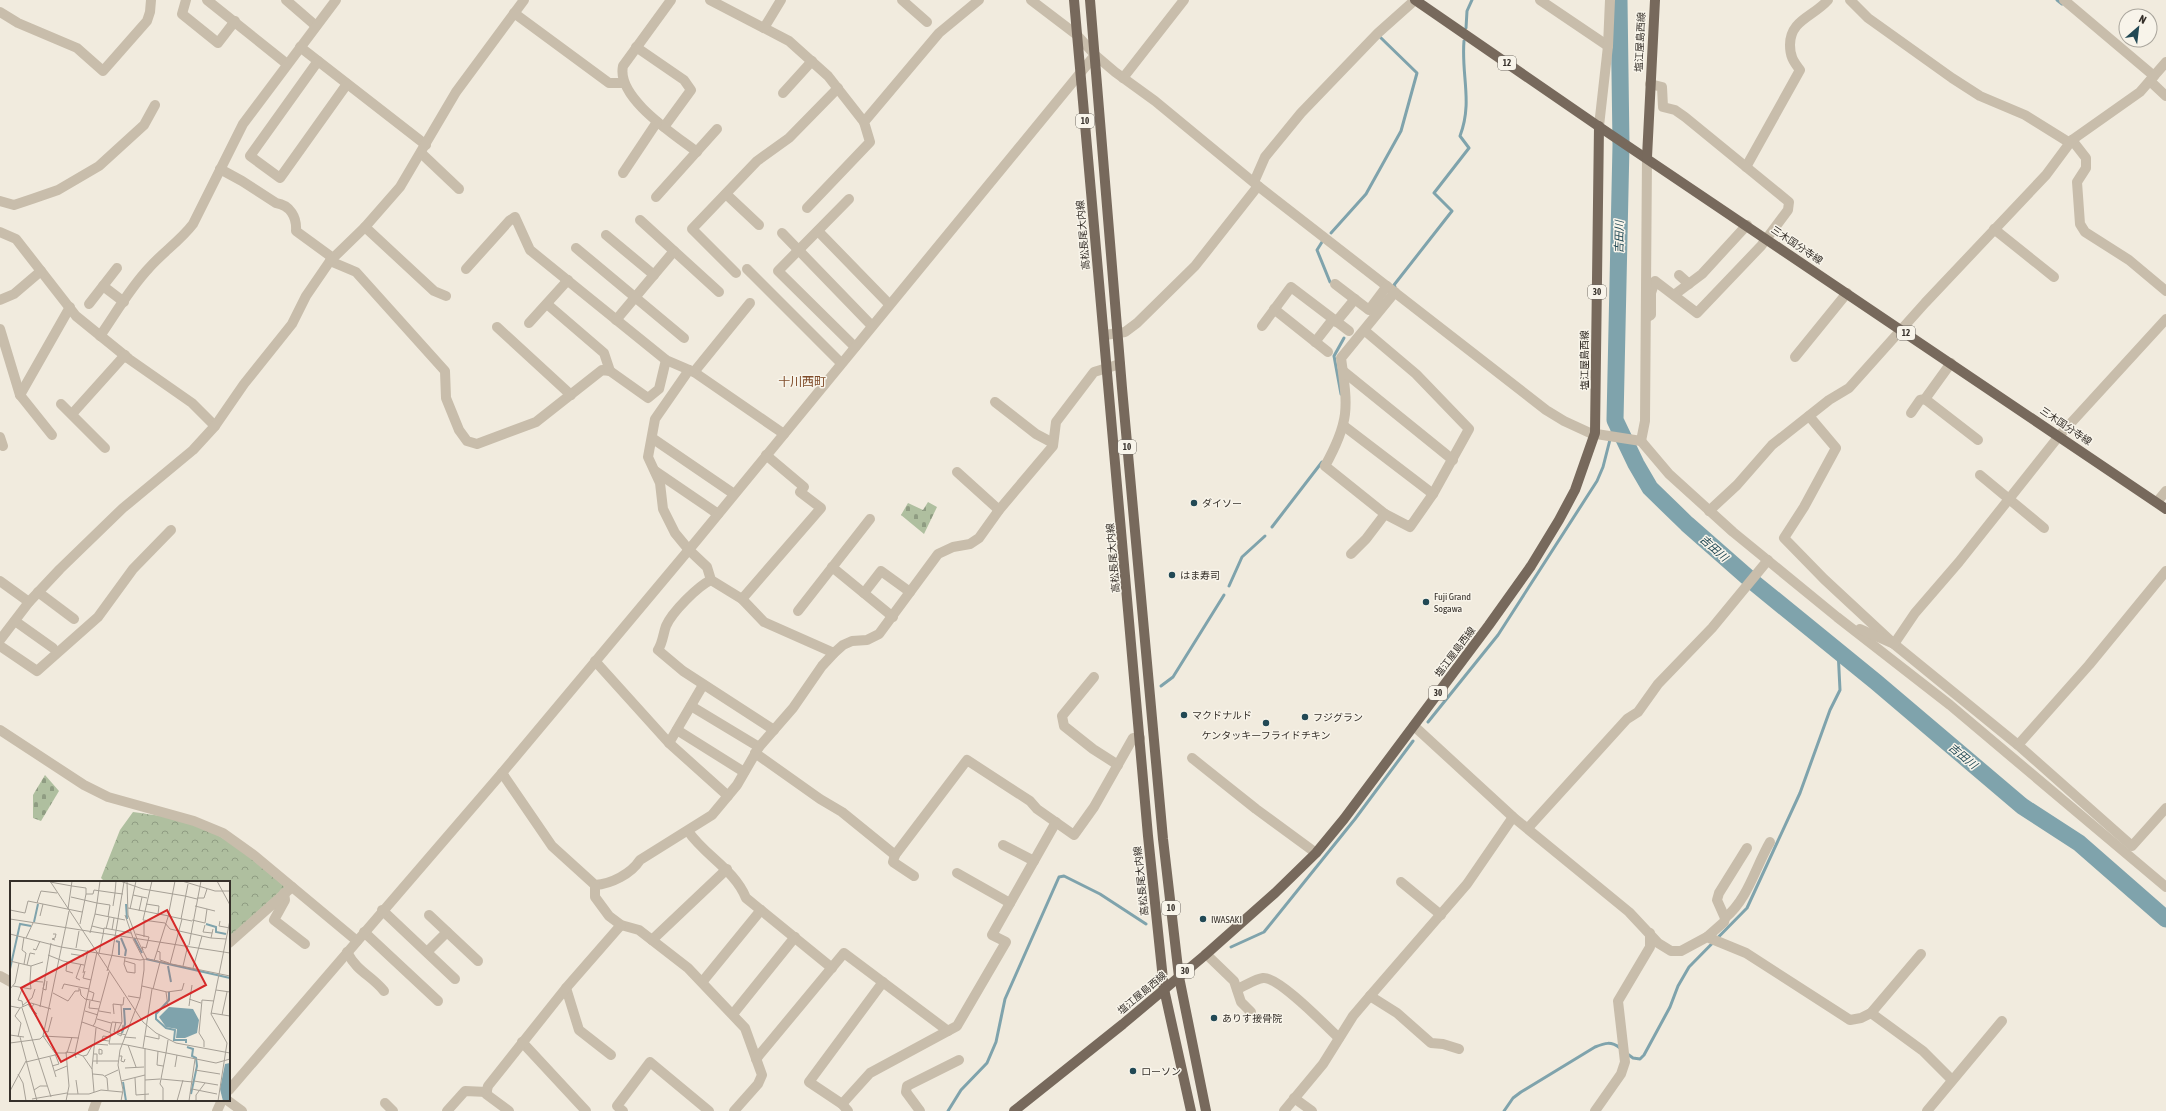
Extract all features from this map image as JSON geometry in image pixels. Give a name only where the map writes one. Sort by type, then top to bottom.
[{"type":"main road","name":"高松長尾大内線","points":[[1074,0],[1164,989],[1191,1111]]},
{"type":"main road","name":"10","points":[[1090,0],[1120,364],[1163,839],[1179,977],[1206,1111]]},
{"type":"main road","name":"三木国分寺線","points":[[1415,0],[1600,127],[1646,156],[2166,509]]},
{"type":"main road","name":"塩江屋島西線","points":[[1646,156],[1655,0]]},
{"type":"main road","name":"塩江屋島西線","points":[[1014,1111],[1206,954],[1275,894],[1316,853],[1344,819],[1414,726],[1489,625],[1536,557],[1575,490],[1598,434],[1600,127]]},
{"type":"street","points":[[1,14],[18,23],[78,48],[103,71],[147,21],[150,12],[151,0]]},
{"type":"street","points":[[186,0],[182,14],[218,43],[235,21]]},
{"type":"street","points":[[207,0],[288,64]]},
{"type":"street","points":[[286,0],[316,26]]},
{"type":"street","points":[[100,336],[150,266],[182,238],[193,224],[243,124],[336,0]]},
{"type":"street","points":[[0,640],[38,592],[123,508],[193,450],[215,426],[244,384],[292,324],[306,296],[331,260],[365,227],[400,186],[464,80],[524,0]]},
{"type":"street","points":[[671,0],[623,66],[621,75],[624,83],[645,112],[697,152]]},
{"type":"street","points":[[710,0],[789,41],[828,76],[864,122],[870,142],[808,208]]},
{"type":"street","points":[[764,28],[781,0]]},
{"type":"street","points":[[902,0],[927,22]]},
{"type":"street","points":[[864,122],[939,33],[979,0]]},
{"type":"street","points":[[1031,0],[1077,35],[1095,55],[1123,78],[1155,101],[1256,184],[1546,410],[1564,421],[1598,434],[1639,441],[1669,474],[1765,564],[1837,617],[1950,705],[2166,887]]},
{"type":"street","points":[[1123,78],[1184,0]]},
{"type":"street","points":[[1104,335],[1125,332],[1137,323],[1195,266],[1256,184],[1265,157],[1301,113],[1378,33],[1415,0]]},
{"type":"street","points":[[1540,0],[1608,46]]},
{"type":"street","points":[[1600,127],[1608,46],[1610,0]]},
{"type":"street","points":[[1746,167],[1800,70],[1790,57],[1790,40],[1793,28],[1828,0]]},
{"type":"street","points":[[1850,0],[1868,18],[1952,78],[1980,96],[2025,115],[2071,142],[2086,158],[2086,168],[2077,182],[2080,224],[2085,232],[2129,260],[2166,291]]},
{"type":"street","points":[[2064,0],[2152,79],[2166,96]]},
{"type":"street","points":[[514,13],[609,83],[624,83]]},
{"type":"street","points":[[300,47],[347,84],[423,149],[459,189]]},
{"type":"street","points":[[623,173],[660,124],[691,90],[684,80],[636,47]]},
{"type":"street","points":[[230,1089],[382,910],[502,773],[766,456],[1095,55]]},
{"type":"street","points":[[318,61],[250,156],[280,178],[347,84]]},
{"type":"street","points":[[783,93],[812,61]]},
{"type":"street","points":[[1710,511],[1738,485],[1772,445],[1829,400],[1849,388],[1994,229],[2046,175],[2071,142],[2140,92],[2166,62]]},
{"type":"street","points":[[1646,318],[1650,315],[1651,293],[1655,281],[1697,313],[1766,238],[1788,210],[1789,202],[1685,116],[1676,110],[1663,107],[1662,87],[1650,84]]},
{"type":"street","points":[[736,273],[692,229],[757,162],[789,138],[838,88]]},
{"type":"street","points":[[0,201],[14,204],[58,190],[99,166],[144,125],[155,105]]},
{"type":"street","points":[[656,197],[717,129]]},
{"type":"street","points":[[1639,441],[1645,421],[1646,156]]},
{"type":"street","points":[[220,169],[276,203],[282,204],[292,213],[297,221],[296,231],[331,260],[356,272],[445,371],[446,398],[459,430],[467,441],[477,444],[536,422],[602,370],[610,371],[648,398],[659,389],[666,360]]},
{"type":"street","points":[[726,194],[759,225]]},
{"type":"street","points":[[849,199],[778,271],[855,347]]},
{"type":"street","points":[[466,269],[509,221],[515,217],[530,250],[616,320],[666,360],[692,371],[784,434]]},
{"type":"street","points":[[640,220],[719,292]]},
{"type":"street","points":[[1674,295],[1702,274],[1747,225]]},
{"type":"street","points":[[365,227],[428,286],[446,296]]},
{"type":"street","points":[[1994,229],[2054,276]]},
{"type":"street","points":[[818,231],[890,304]]},
{"type":"street","points":[[0,232],[16,239],[76,316],[124,355],[192,403],[215,426]]},
{"type":"street","points":[[782,232],[872,326]]},
{"type":"street","points":[[606,235],[654,275]]},
{"type":"street","points":[[576,248],[684,338]]},
{"type":"street","points":[[616,320],[674,251]]},
{"type":"street","points":[[89,304],[117,268]]},
{"type":"street","points":[[747,269],[841,363]]},
{"type":"street","points":[[0,300],[14,294],[41,271]]},
{"type":"street","points":[[1680,275],[1689,284]]},
{"type":"street","points":[[529,323],[568,280]]},
{"type":"street","points":[[1335,284],[1369,310],[1391,289]]},
{"type":"street","points":[[103,286],[124,302]]},
{"type":"street","points":[[1262,326],[1291,287],[1349,331]]},
{"type":"street","points":[[1364,330],[1416,374],[1469,429],[1433,494],[1410,527],[1385,514],[1325,466],[1337,446],[1344,426],[1346,405],[1341,358],[1364,330],[1391,289]]},
{"type":"street","points":[[1796,357],[1847,293]]},
{"type":"street","points":[[1315,342],[1355,299]]},
{"type":"street","points":[[750,303],[692,371],[655,419],[648,457],[660,483],[663,509],[675,533],[688,550],[707,567],[711,580],[742,599],[764,622],[834,653]]},
{"type":"street","points":[[547,304],[604,353],[610,371]]},
{"type":"street","points":[[20,395],[70,307]]},
{"type":"street","points":[[1274,309],[1328,352]]},
{"type":"street","points":[[1894,644],[1915,613],[1959,562],[2059,436],[2166,319]]},
{"type":"street","points":[[497,327],[571,395]]},
{"type":"street","points":[[0,329],[20,395],[52,435]]},
{"type":"street","points":[[72,414],[124,355]]},
{"type":"street","points":[[1911,413],[1920,400],[1925,399],[1951,363]]},
{"type":"street","points":[[502,773],[552,846],[595,885],[608,884],[636,866],[640,860],[712,815],[728,796],[757,750],[793,708],[822,666],[843,645],[852,641],[867,640],[879,634],[938,554],[953,547],[970,544],[979,538],[999,510],[1053,446],[1056,422],[1094,372],[1120,364]]},
{"type":"street","points":[[1342,371],[1453,460]]},
{"type":"street","points":[[1925,399],[1978,440]]},
{"type":"street","points":[[995,402],[1036,434],[1053,443]]},
{"type":"street","points":[[62,404],[105,448]]},
{"type":"street","points":[[1809,416],[1836,448],[1804,507],[1784,538],[1824,579],[1894,644],[2018,745],[2132,846],[2166,808]]},
{"type":"street","points":[[1344,426],[1433,494]]},
{"type":"street","points":[[652,438],[734,494]]},
{"type":"street","points":[[742,599],[821,508],[800,492],[804,486],[766,456]]},
{"type":"street","points":[[655,471],[718,514]]},
{"type":"street","points":[[957,472],[999,510]]},
{"type":"street","points":[[1980,474],[2008,500],[2044,528]]},
{"type":"street","points":[[2156,502],[2166,491]]},
{"type":"street","points":[[1351,554],[1366,539],[1385,514]]},
{"type":"street","points":[[798,610],[870,519]]},
{"type":"street","points":[[0,646],[37,671],[98,618],[133,569],[171,530]]},
{"type":"street","points":[[1528,828],[1627,719],[1638,712],[1658,684],[1712,628],[1765,564]]},
{"type":"street","points":[[832,567],[893,617]]},
{"type":"street","points":[[864,593],[881,571],[910,592]]},
{"type":"street","points":[[2018,745],[2094,659],[2166,571]]},
{"type":"street","points":[[0,580],[29,602]]},
{"type":"street","points":[[711,580],[703,584],[667,625],[662,644],[658,650],[683,671],[703,685],[774,730]]},
{"type":"street","points":[[38,592],[74,619]]},
{"type":"street","points":[[1837,617],[1894,644]]},
{"type":"street","points":[[15,621],[53,648]]},
{"type":"street","points":[[595,660],[669,743],[728,796]]},
{"type":"street","points":[[1094,677],[1062,716],[1064,726],[1093,749],[1118,765]]},
{"type":"street","points":[[669,743],[703,685]]},
{"type":"street","points":[[691,706],[757,750],[820,800],[842,812],[895,855]]},
{"type":"street","points":[[1414,726],[1513,817],[1629,912],[1658,943],[1671,950],[1681,951],[1711,939],[1725,918],[1736,909],[1743,898],[1761,857],[1770,842]]},
{"type":"street","points":[[0,730],[84,785],[108,797],[194,821],[222,833],[255,856],[288,890],[356,941]]},
{"type":"street","points":[[677,730],[744,772]]},
{"type":"street","points":[[914,876],[893,862],[895,855],[967,760],[1030,800],[1037,809],[1074,835],[1094,807],[1133,738],[1140,738]]},
{"type":"street","points":[[1192,758],[1256,809],[1316,853]]},
{"type":"street","points":[[1284,1111],[1323,1064],[1339,1038],[1370,996],[1468,884],[1513,817]]},
{"type":"street","points":[[883,982],[809,1082],[846,1109],[870,1073],[957,1026],[1006,942],[992,935],[1056,822]]},
{"type":"street","points":[[688,831],[694,840],[727,869],[741,885],[746,898],[832,968]]},
{"type":"street","points":[[1003,845],[1034,861]]},
{"type":"street","points":[[1725,918],[1717,900],[1719,893],[1745,846],[1761,857]]},
{"type":"street","points":[[652,940],[727,869]]},
{"type":"street","points":[[957,873],[1010,903]]},
{"type":"street","points":[[1401,882],[1441,915]]},
{"type":"street","points":[[595,885],[595,897],[609,916],[621,925],[639,930],[703,981],[746,1028],[762,1075],[758,1084],[734,1111]]},
{"type":"street","points":[[230,942],[288,890]]},
{"type":"street","points":[[288,890],[285,900],[274,920],[305,944]]},
{"type":"street","points":[[382,910],[455,979]]},
{"type":"street","points":[[703,981],[761,910]]},
{"type":"street","points":[[429,915],[478,961]]},
{"type":"street","points":[[509,1111],[486,1094],[488,1086],[566,988],[621,925]]},
{"type":"street","points":[[364,932],[438,1001]]},
{"type":"street","points":[[427,952],[447,932]]},
{"type":"street","points":[[1595,1111],[1621,1074],[1625,1062],[1618,1001],[1650,947],[1650,933]]},
{"type":"street","points":[[733,1014],[795,937]]},
{"type":"street","points":[[1711,939],[1746,953],[1850,1020],[1861,1018],[1872,1013],[1920,954]]},
{"type":"street","points":[[347,952],[358,970],[374,980],[384,991]]},
{"type":"street","points":[[756,1058],[844,953],[948,1031]]},
{"type":"street","points":[[1206,954],[1234,981],[1241,1002],[1251,1012]]},
{"type":"street","points":[[0,976],[10,981]]},
{"type":"street","points":[[1237,989],[1263,978],[1271,978],[1283,986],[1339,1038]]},
{"type":"street","points":[[566,988],[579,1030],[611,1055]]},
{"type":"street","points":[[1370,996],[1397,1013],[1431,1043],[1443,1044],[1460,1049]]},
{"type":"street","points":[[1872,1013],[1923,1051],[1952,1080]]},
{"type":"street","points":[[1927,1111],[2002,1021]]},
{"type":"street","points":[[522,1042],[586,1111]]},
{"type":"street","points":[[920,1111],[906,1092],[907,1086],[959,1060]]},
{"type":"street","points":[[623,1111],[617,1106],[650,1062],[702,1109]]},
{"type":"street","points":[[448,1111],[465,1091],[487,1092]]},
{"type":"street","points":[[1294,1098],[1312,1111]]},
{"type":"street","points":[[93,1111],[97,1101]]},
{"type":"street","points":[[217,1111],[222,1101]]},
{"type":"street","points":[[228,1101],[242,1111]]},
{"type":"street","points":[[385,1103],[394,1111]]},
{"type":"green space","points":[[928,502],[937,507],[924,534],[901,515],[908,503],[923,510]]},
{"type":"green space","points":[[45,775],[59,791],[41,821],[33,818],[33,795]]},
{"type":"green space","points":[[133,812],[164,816],[194,824],[207,829],[231,843],[285,887],[230,936],[230,881],[104,881],[101,878],[120,830]]},
{"type":"waterway","points":[[1466,28],[1467,11],[1472,0]]},
{"type":"waterway","name":"吉田川","points":[[1619,0],[1621,145],[1615,420],[1636,464],[1650,488],[1687,524],[1753,582],[1876,682],[2022,806],[2079,843],[2166,919]]},
{"type":"waterway","points":[[2057,0],[2062,4]]},
{"type":"waterway","points":[[1331,233],[1366,194],[1401,131],[1417,73],[1380,37]]},
{"type":"waterway","points":[[1395,287],[1394,285],[1452,211],[1434,193],[1469,148],[1460,136],[1466,112],[1464,41]]},
{"type":"waterway","points":[[1322,242],[1317,250],[1330,282]]},
{"type":"waterway","points":[[1341,394],[1334,356],[1344,338]]},
{"type":"waterway","points":[[1428,722],[1498,635],[1597,481],[1603,467],[1615,420]]},
{"type":"waterway","points":[[1272,527],[1322,462]]},
{"type":"waterway","points":[[1229,586],[1242,557],[1265,536]]},
{"type":"waterway","points":[[1161,686],[1173,677],[1224,595]]},
{"type":"waterway","points":[[1626,1053],[1633,1058],[1640,1059],[1644,1055],[1670,1007],[1678,986],[1689,967],[1747,908],[1800,793],[1830,710],[1840,690],[1838,650]]},
{"type":"waterway","points":[[1231,947],[1264,932],[1355,819],[1413,741]]},
{"type":"waterway","points":[[948,1111],[961,1090],[987,1063],[996,1042],[1005,999],[1059,877],[1064,876],[1100,894],[1146,924]]},
{"type":"waterway","points":[[1504,1111],[1513,1098],[1521,1092],[1595,1047],[1608,1043],[1614,1044],[1620,1048]]},
{"type":"place","name":"ダイソー","points":[[1194,503]]},
{"type":"place","name":"はま寿司","points":[[1172,575]]},
{"type":"place","name":"Fuji Grand Sogawa","points":[[1426,602]]},
{"type":"place","name":"マクドナルド","points":[[1184,715]]},
{"type":"place","name":"フジグラン","points":[[1305,717]]},
{"type":"place","name":"ケンタッキーフライドチキン","points":[[1266,723]]},
{"type":"place","name":"IWASAKI","points":[[1203,919]]},
{"type":"place","name":"ありす接骨院","points":[[1214,1018]]},
{"type":"place","name":"ローソン","points":[[1133,1071]]},
{"type":"district","name":"十川西町","points":[[802,382]]}]
